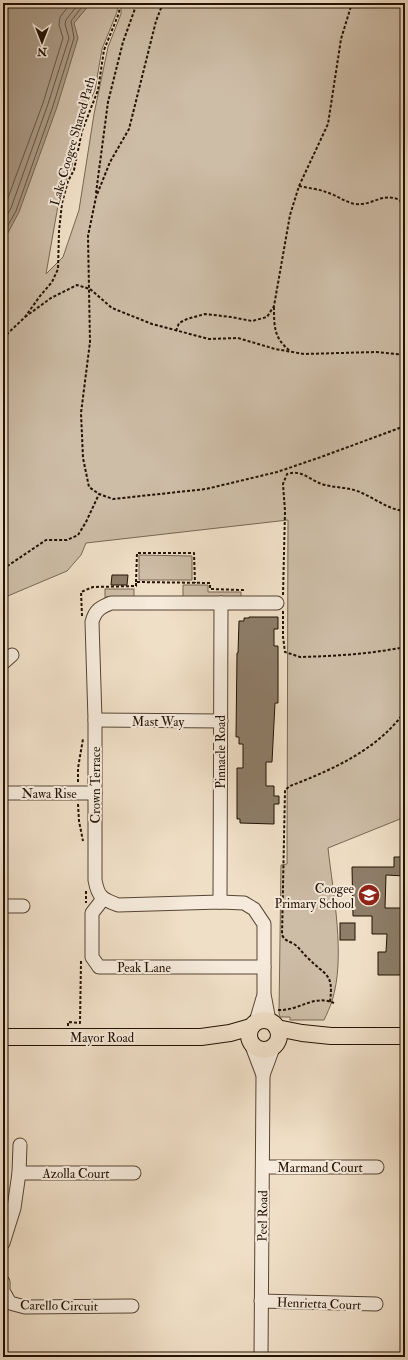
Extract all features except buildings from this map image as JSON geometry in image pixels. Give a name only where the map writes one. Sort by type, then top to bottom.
[{"type":"main road","name":"Mayor Road","points":[[3,1038],[201,1037],[230,1033],[266,1021],[302,1033],[331,1036],[405,1036]]},
{"type":"main road","points":[[266,1021],[279,1034],[278,1041],[273,1047],[266,1051],[258,1050],[251,1045],[248,1036],[266,1021]]},
{"type":"main road","name":"Mayor Road","points":[[273,1047],[290,1042],[331,1036]]},
{"type":"main road","name":"Mayor Road","points":[[201,1037],[251,1045]]},
{"type":"street","name":"Crown Terrace","points":[[103,899],[97,891],[95,880],[95,720],[92,622],[94,614],[101,607],[111,603],[281,602]]},
{"type":"street","name":"Pinnacle Road","points":[[220,902],[221,603]]},
{"type":"street","name":"Mast Way","points":[[95,720],[221,721]]},
{"type":"street","name":"Nawa Rise","points":[[3,794],[95,793]]},
{"type":"street","points":[[103,899],[118,905],[220,902],[244,903],[254,909],[264,924],[264,994],[266,1021]]},
{"type":"street","name":"Peak Lane","points":[[103,899],[92,913],[92,957],[99,967],[264,966]]},
{"type":"street","points":[[3,906],[23,906]]},
{"type":"street","name":"Peel Road","points":[[251,1045],[262,1075],[261,1357]]},
{"type":"street","name":"Peel Road","points":[[262,1075],[273,1047]]},
{"type":"street","points":[[3,1242],[14,1208],[19,1173],[20,1145]]},
{"type":"street","name":"Marmand Court","points":[[262,1167],[377,1167]]},
{"type":"street","name":"Azolla Court","points":[[19,1173],[134,1173]]},
{"type":"street","name":"Carello Circuit","points":[[3,1282],[3,1290],[10,1303],[26,1307],[132,1306]]},
{"type":"street","name":"Henrietta Court","points":[[261,1301],[376,1304]]},
{"type":"path","name":"Lake Coogee Shared Path","points":[[3,338],[25,317],[52,282],[58,269],[59,231],[62,203],[68,181],[74,170],[82,130],[98,90],[104,50],[119,13],[120,3]]},
{"type":"path","points":[[137,3],[123,42],[108,102],[96,197],[88,236],[90,342],[81,413],[83,458],[89,487],[112,500],[206,489],[277,472],[405,426]]},
{"type":"path","points":[[96,197],[110,162],[129,128],[156,21],[163,3]]},
{"type":"path","points":[[290,352],[281,344],[277,335],[274,323],[274,306],[290,216],[299,186],[328,124],[341,40],[352,3]]},
{"type":"path","points":[[299,186],[326,192],[355,204],[368,203],[384,197],[393,197],[400,200],[405,212]]},
{"type":"path","points":[[25,317],[51,298],[77,285],[90,290],[112,308],[152,324],[209,339],[238,338],[275,349],[304,354],[376,352],[405,355]]},
{"type":"path","points":[[176,331],[179,323],[187,318],[205,314],[252,321],[268,317],[274,306]]},
{"type":"path","points":[[405,511],[386,505],[360,492],[324,484],[301,472],[287,474],[284,484],[285,511],[281,602],[282,637],[285,652],[300,657],[352,655],[383,652],[405,647]]},
{"type":"path","points":[[3,569],[46,540],[67,540],[78,535],[99,494]]},
{"type":"path","points":[[136,582],[137,553],[194,553],[195,583]]},
{"type":"path","points":[[330,1002],[331,984],[325,971],[282,935],[286,790],[290,786],[354,757],[368,748],[382,736],[405,711]]},
{"type":"path","points":[[266,1021],[290,1009],[316,1000],[324,1000],[334,1003]]},
{"type":"shaded area","points":[[3,3],[118,3],[117,12],[102,49],[95,90],[77,130],[72,166],[60,194],[46,274],[63,257],[79,210],[94,114],[108,47],[121,14],[121,3],[405,3],[405,817],[328,848],[337,925],[338,965],[332,1001],[324,1020],[290,1020],[290,1017],[280,1017],[279,1013],[281,865],[287,864],[288,520],[86,543],[81,555],[67,571],[3,598]]},
{"type":"shaded area","points":[[139,555],[192,556],[192,580],[139,580]]},
{"type":"shaded area","points":[[183,585],[208,585],[208,592],[241,592],[241,597],[183,597]]},
{"type":"shaded area","points":[[105,589],[134,589],[134,597],[105,597]]},
{"type":"water","points":[[3,3],[91,3],[74,23],[78,38],[57,107],[19,212],[3,242]]},
{"type":"place","name":"Coogee Primary School","points":[[369,895]]}]
